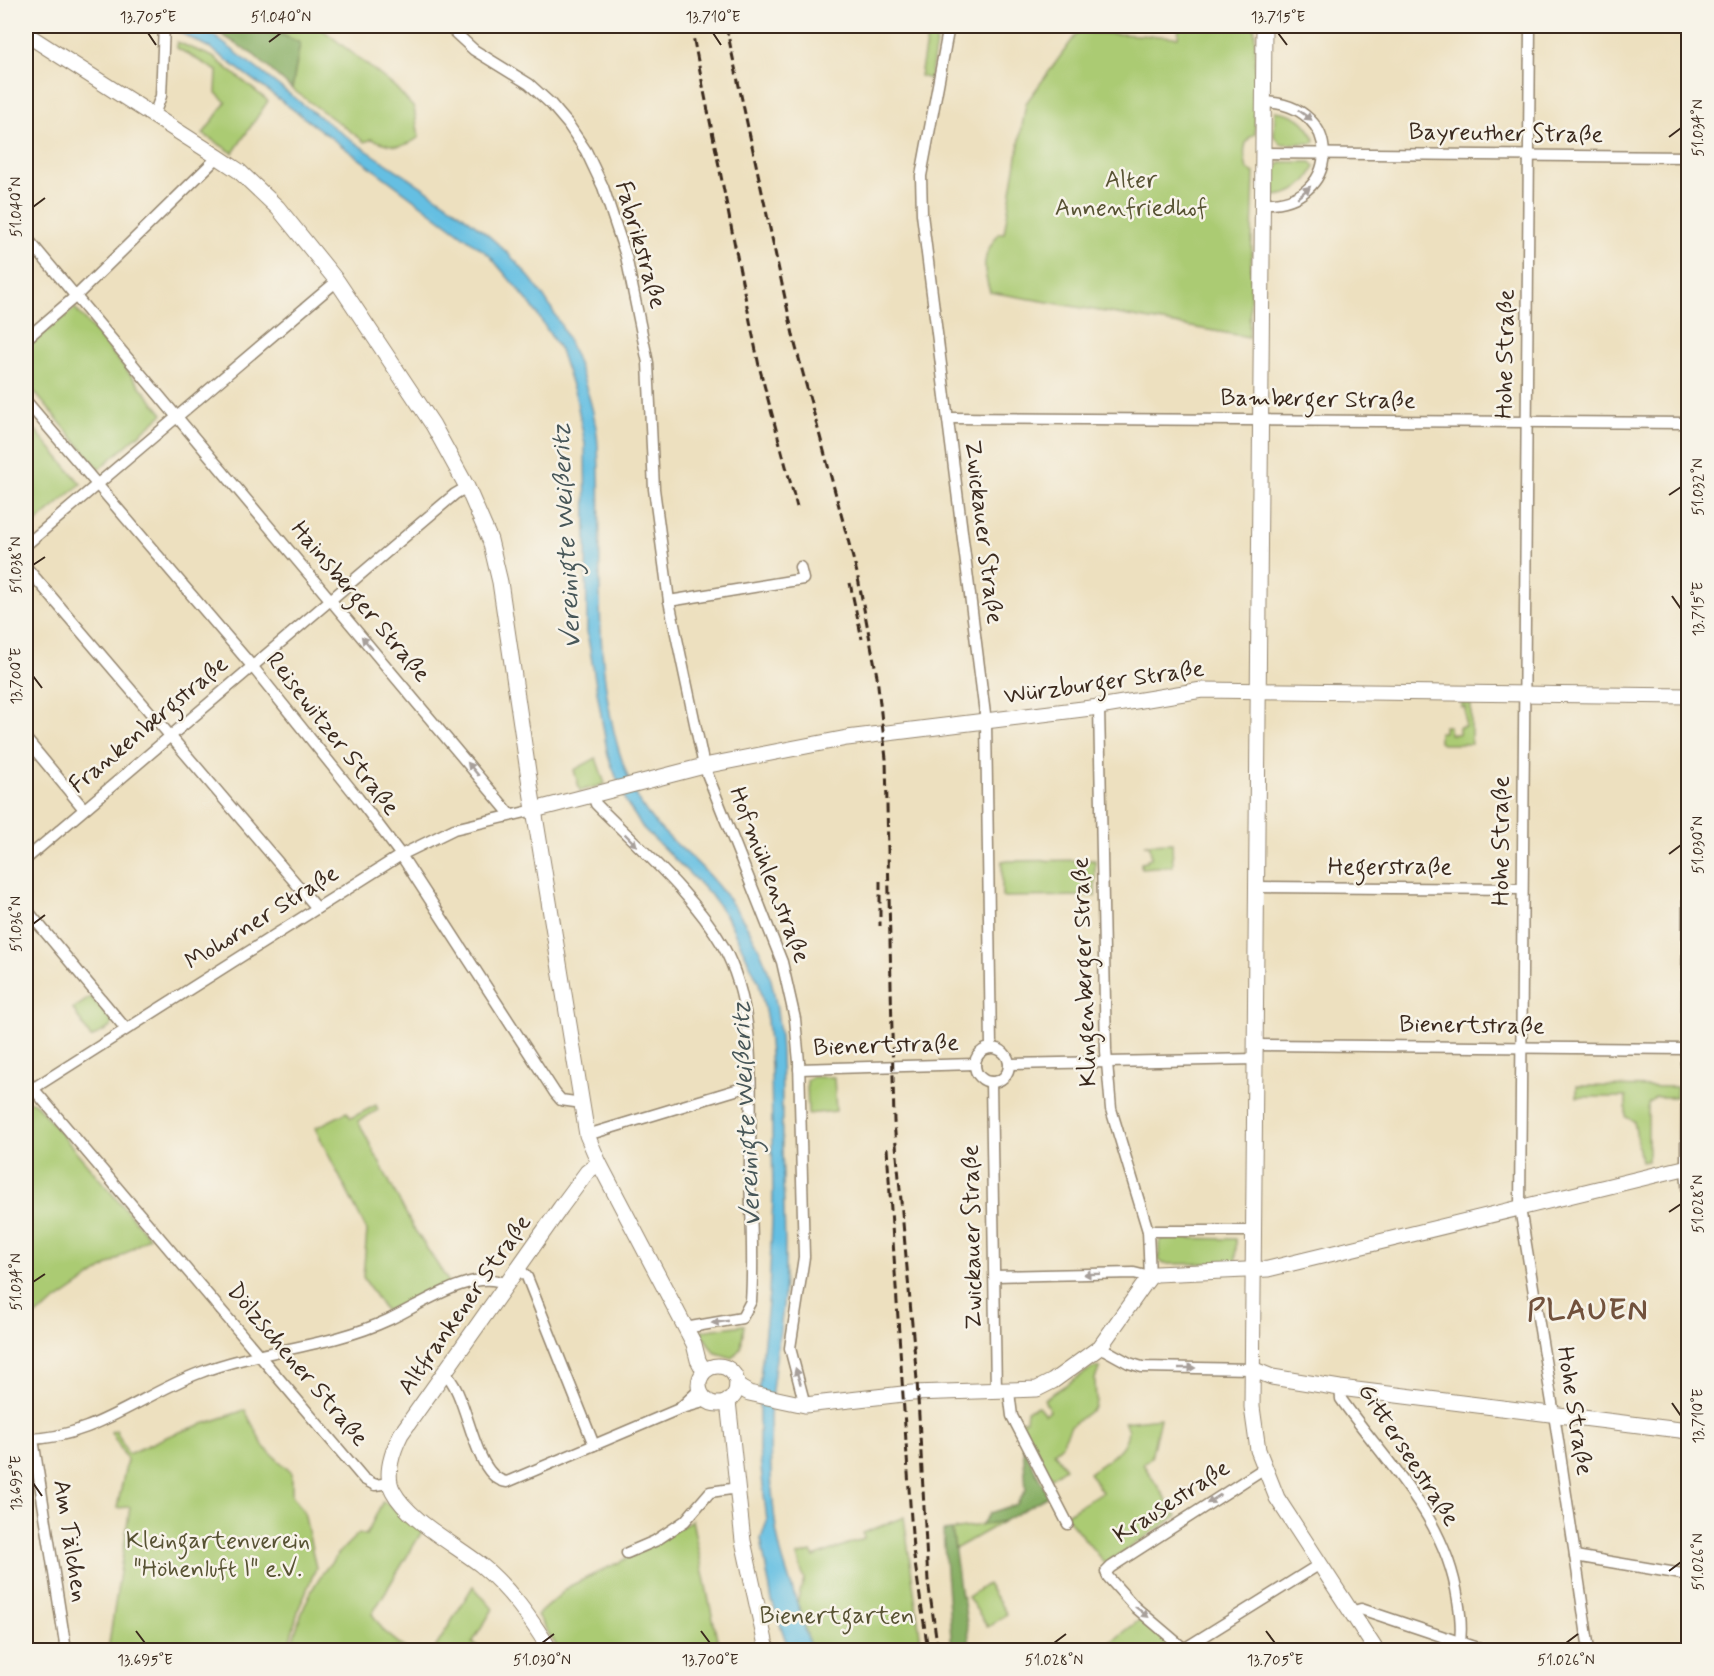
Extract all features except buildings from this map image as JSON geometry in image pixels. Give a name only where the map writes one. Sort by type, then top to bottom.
[{"type":"street","name":"Fabrikstraße","points":[[448,26],[474,50],[529,84],[551,104],[586,151],[603,187],[626,256],[648,363]]},
{"type":"street","name":"Zwickauer Straße","points":[[949,26],[921,176],[922,214],[986,722],[991,1047]]},
{"type":"street","points":[[1264,26],[1252,1369],[1254,1431],[1263,1469],[1277,1498],[1376,1650]]},
{"type":"street","name":"Hohe Straße","points":[[1530,26],[1520,1208],[1554,1414],[1589,1650]]},
{"type":"street","points":[[154,115],[161,96],[164,31]]},
{"type":"street","points":[[26,34],[239,171],[278,208],[337,280],[414,394],[467,487],[497,562],[534,810],[587,1135],[599,1163],[690,1327],[694,1344],[709,1368]]},
{"type":"street","points":[[1262,203],[1284,203],[1305,192],[1318,176],[1323,154],[1320,132],[1307,116],[1292,107],[1263,102]]},
{"type":"street","name":"Bayreuther Straße","points":[[1262,153],[1689,157]]},
{"type":"street","points":[[26,339],[76,296],[218,157]]},
{"type":"street","name":"Hainsberger Straße","points":[[26,237],[510,814]]},
{"type":"street","points":[[26,545],[337,280]]},
{"type":"street","name":"Hofmühlenstraße","points":[[648,363],[654,489],[669,601],[704,766],[782,962],[795,1018],[799,1069],[804,1257],[790,1348],[802,1405]]},
{"type":"street","name":"Reisewitzer Straße","points":[[26,401],[252,666],[401,855],[555,1093],[561,1100],[582,1102]]},
{"type":"street","name":"Bamberger Straße","points":[[948,418],[1689,423]]},
{"type":"street","name":"Frankenbergstraße","points":[[26,859],[330,599],[455,494],[467,487]]},
{"type":"street","points":[[26,567],[317,908]]},
{"type":"street","points":[[669,601],[803,579],[800,567]]},
{"type":"street","name":"Würzburger Straße","points":[[534,810],[704,766],[847,738],[986,722],[1202,690],[1689,696]]},
{"type":"street","name":"Klingenberger Straße","points":[[1099,706],[1111,1109],[1148,1231],[1150,1277]]},
{"type":"street","points":[[26,739],[84,809]]},
{"type":"street","points":[[600,794],[596,804],[684,895],[709,925],[724,948],[739,986],[748,1034],[752,1275],[749,1309],[742,1318],[690,1327]]},
{"type":"street","name":"Mohorner Straße","points":[[28,1087],[126,1029],[401,855],[454,829],[534,810]]},
{"type":"street","points":[[1689,873],[1687,1167],[1689,1199]]},
{"type":"street","name":"Hegerstraße","points":[[1257,887],[1522,889]]},
{"type":"street","points":[[26,909],[126,1029]]},
{"type":"street","points":[[991,1047],[1004,1052],[1010,1064],[1004,1078],[991,1082],[980,1077],[975,1064],[980,1053],[991,1047]]},
{"type":"street","name":"Bienertstraße","points":[[1010,1064],[1256,1052],[1521,1047],[1688,1049]]},
{"type":"street","name":"Bienertstraße","points":[[799,1069],[975,1064]]},
{"type":"street","name":"Zwickauer Straße","points":[[991,1082],[995,1276],[1003,1392],[1012,1416],[1068,1524]]},
{"type":"street","points":[[587,1135],[749,1086]]},
{"type":"street","name":"Dölzschener Straße","points":[[28,1087],[364,1479],[375,1485],[390,1483]]},
{"type":"street","name":"Altfrankener Straße","points":[[390,1483],[396,1444],[518,1267],[587,1172],[599,1163]]},
{"type":"street","points":[[995,1276],[1134,1273],[1150,1277],[1162,1273],[1253,1271],[1311,1260],[1687,1167]]},
{"type":"street","points":[[1148,1231],[1254,1231]]},
{"type":"street","points":[[518,1267],[527,1277],[594,1445]]},
{"type":"street","points":[[709,1368],[698,1383],[726,1396],[780,1404],[790,1409],[802,1405],[912,1393],[1003,1392],[1042,1388],[1100,1347],[1150,1277]]},
{"type":"street","points":[[29,1439],[69,1434],[99,1422],[195,1374],[234,1360],[362,1331],[478,1279],[497,1280],[506,1284]]},
{"type":"street","points":[[1100,1347],[1129,1363],[1156,1368],[1252,1369],[1272,1377],[1340,1388],[1689,1431]]},
{"type":"street","points":[[709,1368],[727,1367],[732,1371],[726,1396],[746,1557],[767,1650]]},
{"type":"street","points":[[444,1373],[455,1384],[465,1416],[485,1462],[501,1481],[507,1482],[679,1409],[726,1396]]},
{"type":"street","name":"Gitterseestraße","points":[[1340,1388],[1341,1399],[1432,1521],[1454,1575],[1461,1619],[1460,1647]]},
{"type":"street","name":"Am Tälchen","points":[[29,1439],[66,1650]]},
{"type":"street","name":"Krausestraße","points":[[1263,1469],[1106,1572],[1135,1607],[1182,1647],[1187,1647],[1320,1564]]},
{"type":"street","points":[[390,1483],[400,1502],[482,1567],[508,1591],[550,1650]]},
{"type":"street","points":[[627,1553],[655,1541],[685,1521],[710,1492],[738,1488]]},
{"type":"street","points":[[1575,1556],[1689,1575]]},
{"type":"street","points":[[1351,1612],[1361,1609],[1460,1647],[1483,1650]]},
{"type":"green space","points":[[208,26],[263,26],[300,43],[292,89],[254,55]]},
{"type":"green space","points":[[263,26],[318,26],[395,87],[414,108],[419,137],[402,146],[372,139],[365,142],[292,89],[300,43]]},
{"type":"green space","points":[[922,26],[939,26],[930,79],[920,76],[927,37],[919,35]]},
{"type":"green space","name":"Alter Annenfriedhof","points":[[1179,26],[1254,26],[1255,134],[1247,140],[1245,154],[1247,169],[1254,173],[1249,337],[990,292],[985,274],[985,261],[999,233],[1004,233],[1026,103],[1078,32],[1178,37]]},
{"type":"green space","points":[[177,42],[213,57],[268,101],[233,153],[203,134],[226,102],[216,93],[217,71],[177,48]]},
{"type":"green space","points":[[1275,111],[1300,119],[1312,133],[1315,140],[1313,143],[1281,144],[1274,136]]},
{"type":"green space","points":[[1282,162],[1311,162],[1315,167],[1299,188],[1288,194],[1274,196],[1274,168]]},
{"type":"green space","points":[[75,308],[163,414],[99,469],[26,382],[26,348]]},
{"type":"green space","points":[[26,419],[81,484],[26,531]]},
{"type":"green space","points":[[1461,703],[1471,703],[1471,744],[1442,744],[1439,742],[1439,732],[1444,732],[1444,726],[1449,726],[1449,734],[1459,734],[1459,727],[1465,726],[1465,707],[1461,707]]},
{"type":"green space","points":[[596,758],[605,784],[580,791],[574,770]]},
{"type":"green space","points":[[1172,843],[1173,866],[1141,868],[1141,863],[1151,858],[1150,846],[1144,844]]},
{"type":"green space","points":[[1095,860],[1095,896],[1002,897],[1002,861]]},
{"type":"green space","points":[[91,997],[112,1022],[111,1027],[91,1038],[73,1009]]},
{"type":"green space","points":[[812,1077],[834,1077],[836,1111],[808,1114],[807,1081]]},
{"type":"green space","points":[[1577,1086],[1677,1087],[1676,1097],[1656,1097],[1648,1104],[1648,1161],[1641,1162],[1634,1121],[1626,1117],[1626,1097],[1577,1097]]},
{"type":"green space","points":[[34,1102],[149,1237],[26,1322],[26,1104]]},
{"type":"green space","points":[[376,1105],[378,1110],[358,1121],[413,1227],[450,1284],[385,1311],[363,1277],[367,1231],[315,1128],[347,1112],[351,1118]]},
{"type":"green space","points":[[1163,1238],[1236,1239],[1236,1263],[1164,1264],[1159,1260],[1159,1243]]},
{"type":"green space","points":[[744,1325],[741,1348],[732,1358],[714,1352],[700,1331]]},
{"type":"green space","points":[[1100,1367],[1095,1379],[1094,1408],[1071,1426],[1061,1446],[1054,1452],[1065,1468],[1051,1478],[1019,1422],[1026,1420],[1027,1410],[1038,1406],[1045,1414],[1050,1411],[1044,1399],[1092,1368]]},
{"type":"green space","name":"Kleingartenverein \"Höhenluft I\" e.V.","points":[[245,1410],[264,1447],[292,1473],[292,1495],[304,1512],[316,1568],[299,1608],[287,1650],[108,1650],[130,1507],[117,1508],[127,1460],[111,1432],[116,1430],[128,1454],[171,1435]]},
{"type":"green space","points":[[1160,1418],[1151,1458],[1143,1464],[1177,1516],[1105,1564],[1065,1515],[1102,1492],[1089,1473],[1114,1455],[1124,1444],[1128,1430],[1124,1422]]},
{"type":"green space","points":[[1023,1446],[1048,1496],[1004,1521],[981,1525],[990,1513],[1017,1504],[1026,1490]]},
{"type":"green space","points":[[383,1501],[423,1530],[372,1614],[384,1631],[406,1649],[290,1650],[301,1614],[314,1586],[333,1560],[359,1533],[366,1535]]},
{"type":"green space","name":"Bienertgarten","points":[[904,1517],[922,1650],[810,1650],[803,1616],[797,1603],[804,1579],[797,1556],[811,1552],[814,1557],[864,1538],[863,1533]]},
{"type":"green space","points":[[692,1520],[718,1643],[717,1650],[559,1650],[537,1615],[570,1586],[636,1554]]},
{"type":"green space","points":[[1004,1521],[955,1549],[952,1530]]},
{"type":"green space","points":[[952,1530],[971,1650],[952,1650],[943,1531]]},
{"type":"green space","points":[[987,1584],[1007,1614],[988,1627],[968,1597]]},
{"type":"green space","points":[[473,1586],[493,1609],[472,1643],[484,1650],[434,1650]]},
{"type":"green space","points":[[1142,1618],[1156,1634],[1158,1632],[1178,1650],[1101,1650]]},
{"type":"water","points":[[167,26],[192,26],[214,36],[325,121],[433,194],[495,241],[521,267],[545,298],[565,333],[582,375],[593,411],[597,438],[601,638],[610,713],[619,751],[632,786],[646,811],[663,832],[698,863],[744,921],[766,965],[775,1000],[781,1063],[785,1258],[783,1311],[770,1408],[771,1472],[773,1506],[781,1553],[810,1650],[789,1650],[772,1601],[761,1539],[767,1521],[759,1450],[759,1388],[769,1293],[773,1197],[771,1066],[767,1020],[759,983],[729,921],[710,894],[643,828],[626,802],[608,756],[587,632],[585,444],[576,397],[560,350],[532,306],[489,255],[210,48]]},
{"type":"railway","points":[[691,26],[759,366],[797,507]]},
{"type":"railway","points":[[726,26],[795,344],[857,573],[877,676],[886,759],[894,1122],[917,1380],[928,1581],[938,1650]]},
{"type":"railway","points":[[850,583],[862,639]]},
{"type":"railway","points":[[880,881],[880,926]]},
{"type":"railway","points":[[887,1148],[913,1550],[928,1650]]},
{"type":"district","name":"PLAUEN","points":[[1588,1310]]},
{"type":"water label","name":"Vereinigte Weißeritz","points":[[567,536]]},
{"type":"water label","name":"Vereinigte Weißeritz","points":[[747,1114]]}]
